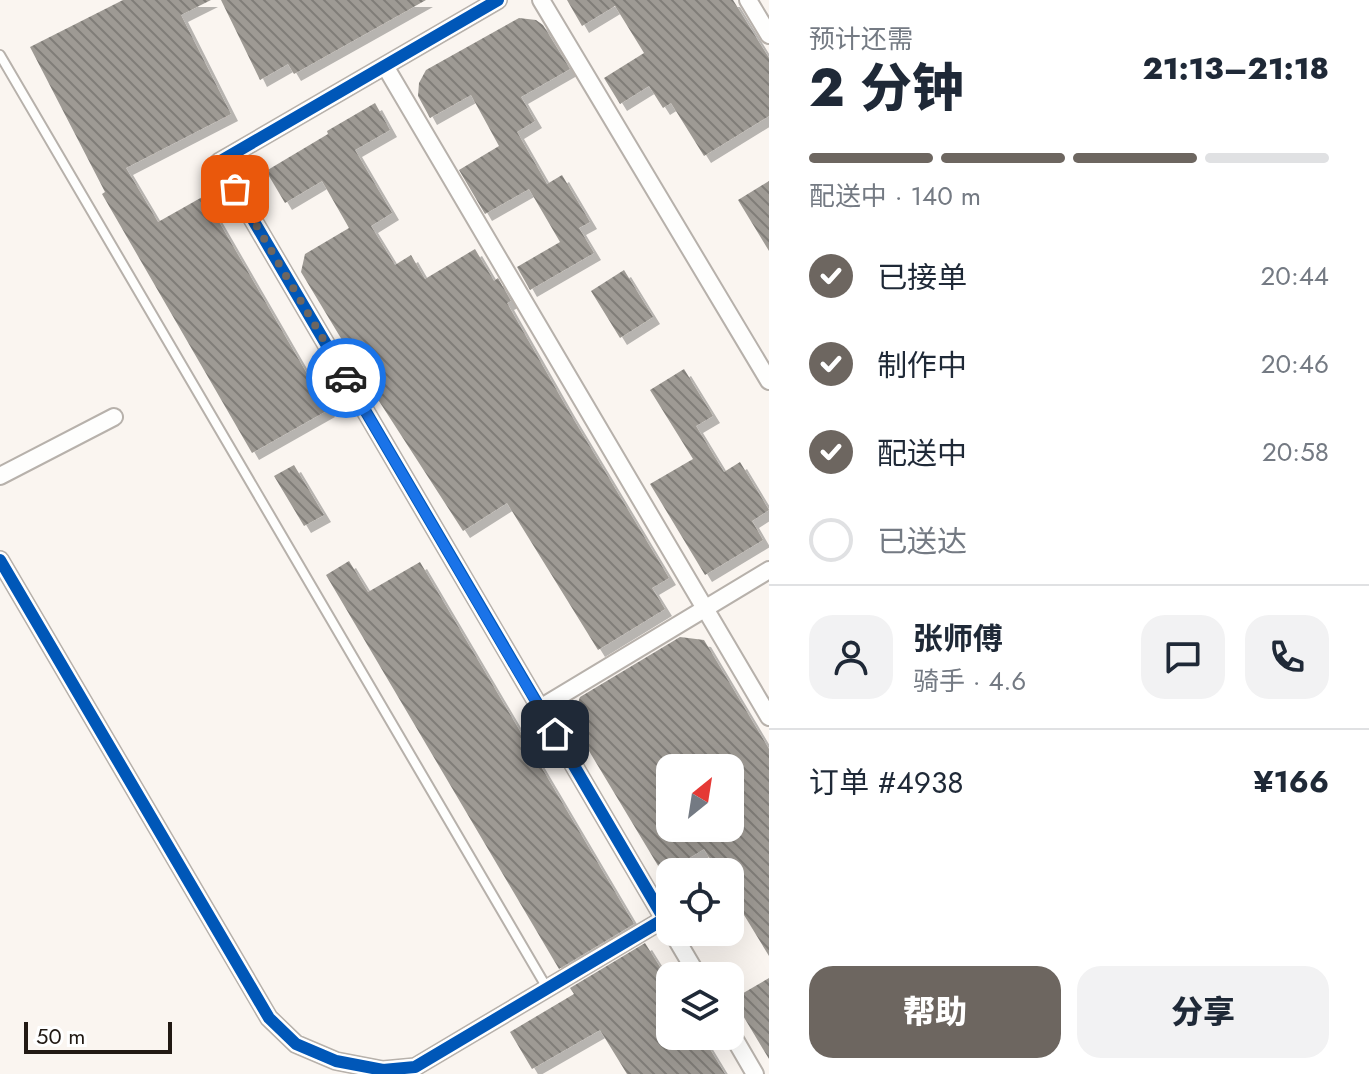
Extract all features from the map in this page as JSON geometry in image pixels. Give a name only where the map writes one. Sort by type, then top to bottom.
[{"type":"street","points":[[498,0],[219,162],[656,905]]},
{"type":"street","points":[[541,0],[769,381]]},
{"type":"street","points":[[748,0],[769,35]]},
{"type":"street","points":[[385,66],[769,717]]},
{"type":"street","points":[[0,476],[114,417]]},
{"type":"street","points":[[0,560],[269,1018],[296,1044],[336,1061],[383,1070],[415,1067],[547,988],[656,934]]},
{"type":"street","points":[[540,708],[769,570]]},
{"type":"street","points":[[741,1050],[755,1074]]},
{"type":"lane","points":[[0,55],[547,988]]},
{"type":"building","points":[[123,0],[211,0],[181,15],[231,114],[126,168],[158,222],[204,196],[328,410],[252,453],[102,194],[105,192],[30,47]]},
{"type":"building","points":[[221,0],[426,0],[294,74],[288,64],[260,80]]},
{"type":"building","points":[[567,0],[733,0],[769,58],[769,116],[704,156],[671,103],[663,108],[649,86],[620,104],[604,78],[644,53],[615,6],[582,26]]},
{"type":"building","points":[[519,18],[536,20],[543,25],[570,69],[521,97],[535,121],[517,132],[547,184],[562,175],[590,222],[579,228],[594,253],[530,290],[517,267],[560,242],[529,189],[485,214],[459,170],[499,146],[471,95],[430,118],[418,96],[419,83],[426,70]]},
{"type":"building","points":[[375,103],[390,130],[355,150],[392,213],[371,226],[395,265],[411,255],[425,279],[475,249],[494,281],[498,278],[511,301],[507,303],[669,578],[652,588],[665,609],[598,650],[507,503],[463,531],[301,272],[305,254],[349,228],[322,181],[285,203],[266,171]]},
{"type":"building","points":[[769,181],[769,251],[738,200]]},
{"type":"building","points":[[624,270],[653,317],[620,338],[591,291]]},
{"type":"building","points":[[684,369],[713,416],[696,426],[724,472],[740,462],[769,510],[752,521],[763,540],[705,575],[650,484],[693,459],[650,390]]},
{"type":"building","points":[[294,465],[324,515],[304,526],[274,476]]},
{"type":"building","points":[[349,561],[368,592],[420,562],[634,924],[559,969],[326,575]]},
{"type":"building","points":[[680,637],[704,640],[769,749],[769,956],[744,915],[744,858],[709,858],[704,849],[689,858],[656,858],[656,862],[571,721],[580,697]]},
{"type":"building","points":[[645,943],[657,962],[656,1050],[710,1050],[725,1074],[627,1074],[600,1030],[532,1069],[510,1032],[574,994],[570,988]]},
{"type":"building","points":[[769,978],[769,1059],[744,1017],[744,993]]},
{"type":"cycle path","points":[[498,0],[219,162],[656,905]]},
{"type":"cycle path","points":[[0,560],[269,1018],[296,1044],[336,1061],[383,1070],[415,1067],[656,924]]},
{"type":"way so far","points":[[235,189],[346,378]]},
{"type":"route","points":[[346,378],[555,734]]}]
